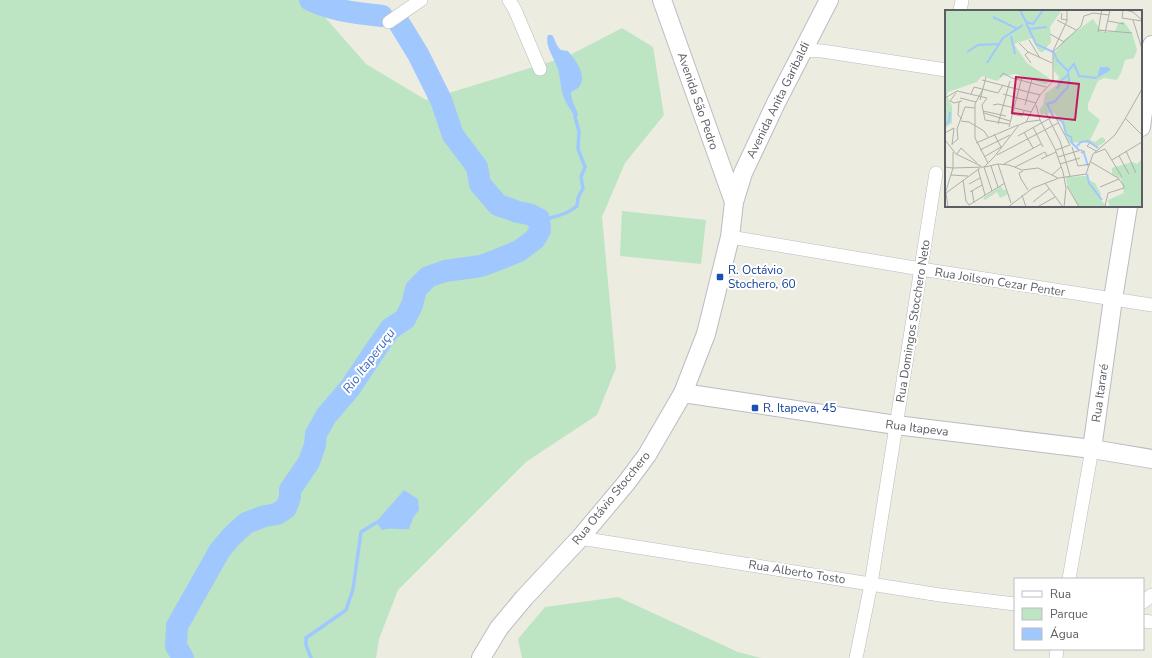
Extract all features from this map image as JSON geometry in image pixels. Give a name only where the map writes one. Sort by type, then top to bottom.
[{"type":"street","points":[[389,22],[421,0]]},
{"type":"street","points":[[509,0],[515,10],[540,69]]},
{"type":"street","name":"Avenida São Pedro","points":[[662,0],[734,202]]},
{"type":"street","name":"Avenida Anita Garibaldi","points":[[734,202],[743,173],[750,157],[829,0]]},
{"type":"street","points":[[960,10],[962,0]]},
{"type":"street","points":[[1142,121],[1152,46]]},
{"type":"street","points":[[803,50],[822,51],[945,70]]},
{"type":"street","points":[[718,160],[732,166],[750,157]]},
{"type":"street","name":"Rua Domingos Stocchero Neto","points":[[856,658],[871,584],[936,174]]},
{"type":"street","name":"Rua Otávio Stocchero","points":[[481,658],[499,628],[580,538],[627,482],[647,455],[683,393],[706,334],[730,237],[734,202]]},
{"type":"street","name":"Rua Itararé","points":[[1069,578],[1092,449],[1113,299],[1128,207]]},
{"type":"street","name":"Rua Joilson Cezar Penter","points":[[730,237],[921,269],[1152,305]]},
{"type":"street","name":"Rua Itapeva","points":[[683,393],[896,425],[1092,449],[1152,459]]},
{"type":"street","name":"Rua Alberto Tosto","points":[[580,538],[940,595],[1014,604]]},
{"type":"green space","points":[[0,0],[310,0],[366,64],[426,100],[566,57],[622,28],[653,47],[664,115],[625,163],[602,217],[616,368],[597,415],[526,462],[398,590],[379,639],[376,658],[0,658]]},
{"type":"green space","points":[[622,211],[706,220],[701,264],[620,256]]},
{"type":"green space","points":[[618,597],[738,652],[761,658],[522,658],[518,639],[545,607]]},
{"type":"water","points":[[548,35],[552,35],[561,50],[568,51],[580,68],[582,78],[581,82],[579,87],[571,92],[572,100],[578,114],[576,120],[565,101],[556,63],[548,47]]},
{"type":"water","points":[[404,490],[418,499],[419,510],[413,518],[409,529],[382,530],[376,522]]},
{"type":"waterway","name":"Rio Itaperuçu","points":[[310,0],[327,7],[354,13],[382,16]]},
{"type":"waterway","name":"Rio Itaperuçu","points":[[183,658],[176,646],[177,626],[220,550],[246,523],[265,516],[277,514],[286,508],[290,497],[290,490],[309,462],[315,445],[316,434],[326,416],[350,388],[390,329],[405,319],[412,305],[416,289],[428,277],[445,271],[481,266],[519,251],[535,239],[540,230],[539,219],[529,214],[498,205],[480,184],[477,167],[453,135],[441,100],[418,54],[399,23]]},
{"type":"waterway","points":[[539,224],[547,219],[567,213],[577,206],[578,198],[583,188],[581,177],[585,167],[578,149],[579,131],[575,117]]},
{"type":"waterway","points":[[311,658],[306,645],[306,638],[346,610],[353,589],[361,532],[379,521]]},
{"type":"place","name":"R. Octávio Stochero, 60","points":[[720,277]]},
{"type":"place","name":"R. Itapeva, 45","points":[[755,408]]}]
